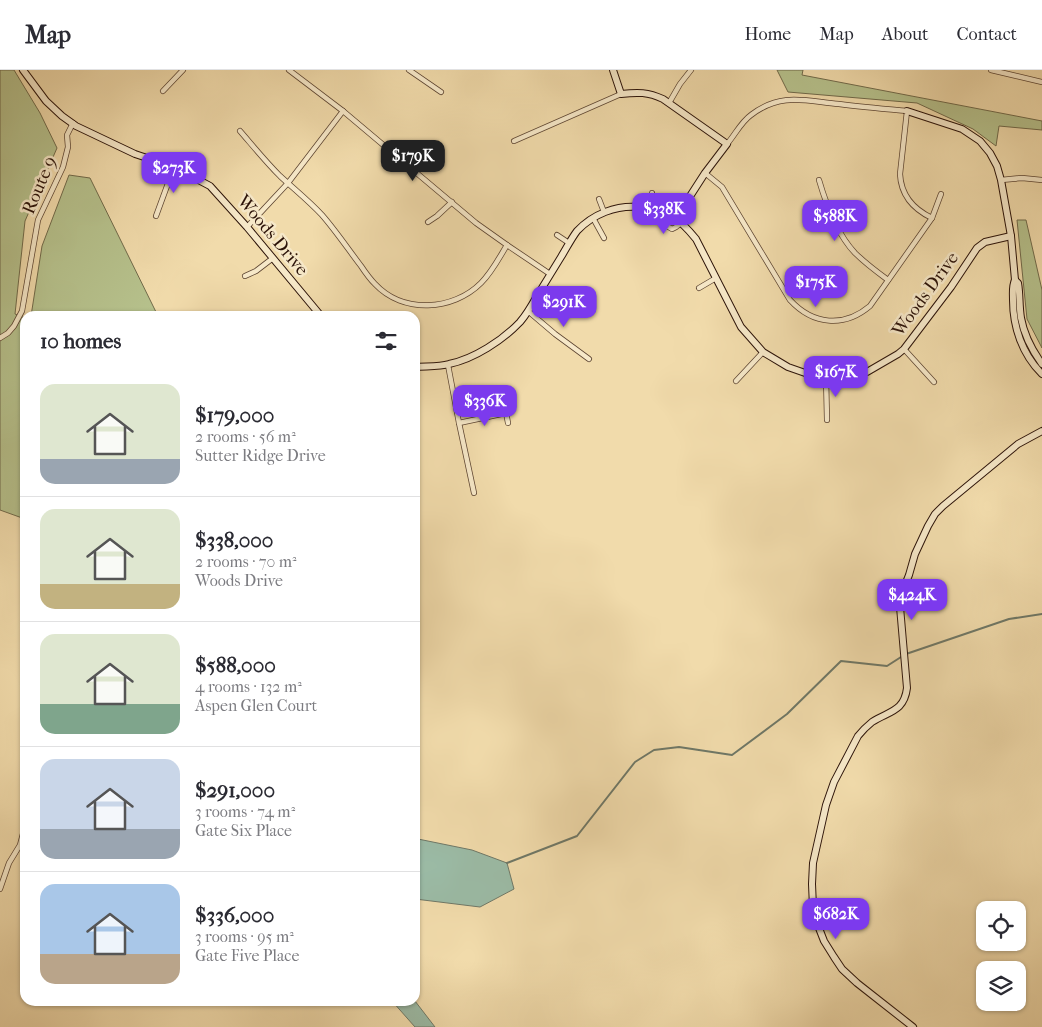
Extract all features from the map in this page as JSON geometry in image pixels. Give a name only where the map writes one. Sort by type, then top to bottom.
[{"type":"street","name":"Woods Drive","points":[[23,70],[46,101],[76,126],[135,154],[174,167],[210,186],[248,227],[317,311]]},
{"type":"street","points":[[163,91],[183,70]]},
{"type":"street","points":[[289,70],[343,111],[476,223],[550,274]]},
{"type":"street","points":[[409,70],[441,92]]},
{"type":"street","points":[[613,70],[622,94]]},
{"type":"street","points":[[668,103],[691,70]]},
{"type":"street","points":[[991,70],[1042,82]]},
{"type":"street","points":[[514,141],[622,94],[636,92],[658,97],[727,144]]},
{"type":"street","points":[[676,218],[705,173],[746,119],[771,104],[799,99],[907,111],[955,126],[974,136],[994,159],[1001,180],[1011,236],[1015,280],[1013,284],[1013,312],[1018,336],[1030,360],[1042,374]]},
{"type":"street","points":[[248,227],[288,183],[343,111]]},
{"type":"street","points":[[907,111],[900,174],[901,184],[910,202],[923,214],[932,218]]},
{"type":"street","name":"Route 9","points":[[22,311],[36,226],[63,166],[68,147],[67,134],[73,123]]},
{"type":"street","points":[[240,130],[280,176],[321,215],[374,284],[385,293],[406,302],[420,305],[436,305],[452,301],[477,287],[487,277],[507,246]]},
{"type":"street","points":[[156,216],[174,167]]},
{"type":"street","points":[[705,173],[722,187],[790,300],[804,312],[815,318],[827,321],[851,318],[870,306],[932,218],[941,194]]},
{"type":"street","points":[[1001,180],[1022,178],[1042,180]]},
{"type":"street","points":[[819,180],[826,203],[845,239],[855,252],[888,280]]},
{"type":"street","points":[[649,208],[652,193]]},
{"type":"street","points":[[599,199],[604,212]]},
{"type":"street","points":[[428,222],[452,202]]},
{"type":"street","name":"Woods Drive","points":[[420,367],[448,365],[471,357],[492,345],[521,321],[578,231],[593,218],[604,212],[630,206],[649,208],[676,218],[696,239],[741,327],[763,352],[788,367],[808,374],[826,377],[867,372],[898,354],[904,349],[951,287],[977,248],[985,242],[1011,236]]},
{"type":"street","points":[[667,214],[665,221],[667,226],[672,228],[681,223]]},
{"type":"street","points":[[593,218],[604,238]]},
{"type":"street","points":[[557,235],[569,243]]},
{"type":"street","points":[[245,276],[256,271],[273,258]]},
{"type":"street","points":[[699,288],[716,278]]},
{"type":"street","points":[[1015,280],[1018,283],[1022,324],[1029,342],[1042,364]]},
{"type":"street","points":[[528,311],[589,359]]},
{"type":"street","name":"Route 9","points":[[0,338],[14,326],[20,314]]},
{"type":"street","points":[[904,349],[934,382]]},
{"type":"street","points":[[736,381],[763,352]]},
{"type":"street","points":[[448,365],[474,493]]},
{"type":"street","points":[[826,377],[827,420]]},
{"type":"street","points":[[504,402],[508,423]]},
{"type":"street","points":[[459,423],[506,413]]},
{"type":"street","points":[[912,1027],[851,978],[842,969],[829,949],[817,923],[812,898],[812,870],[815,850],[830,791],[858,736],[872,722],[900,706],[905,698],[907,688],[900,607],[901,598],[915,554],[928,526],[935,514],[943,506],[984,471],[1018,444],[1042,431]]},
{"type":"street","points":[[0,889],[8,863],[20,845]]},
{"type":"green space","points":[[0,70],[14,70],[40,113],[57,148],[25,221],[15,314],[20,316],[20,517],[0,510]]},
{"type":"green space","points":[[777,70],[803,70],[802,75],[1042,121],[1042,130],[999,126],[996,146],[973,129],[917,103],[788,92]]},
{"type":"green space","points":[[69,175],[90,178],[156,311],[32,311],[42,246]]},
{"type":"green space","points":[[1017,220],[1026,220],[1042,290],[1042,348],[1027,319]]},
{"type":"shaded area","points":[[420,839],[472,850],[507,863],[514,889],[480,907],[420,900]]},
{"type":"shaded area","points":[[396,1006],[419,1006],[435,1027],[415,1027]]},
{"type":"waterway","points":[[906,654],[1009,619],[1042,614]]},
{"type":"waterway","points":[[507,863],[577,836],[635,762],[654,750],[679,747],[732,755],[787,714],[841,661],[887,666],[901,657]]}]
